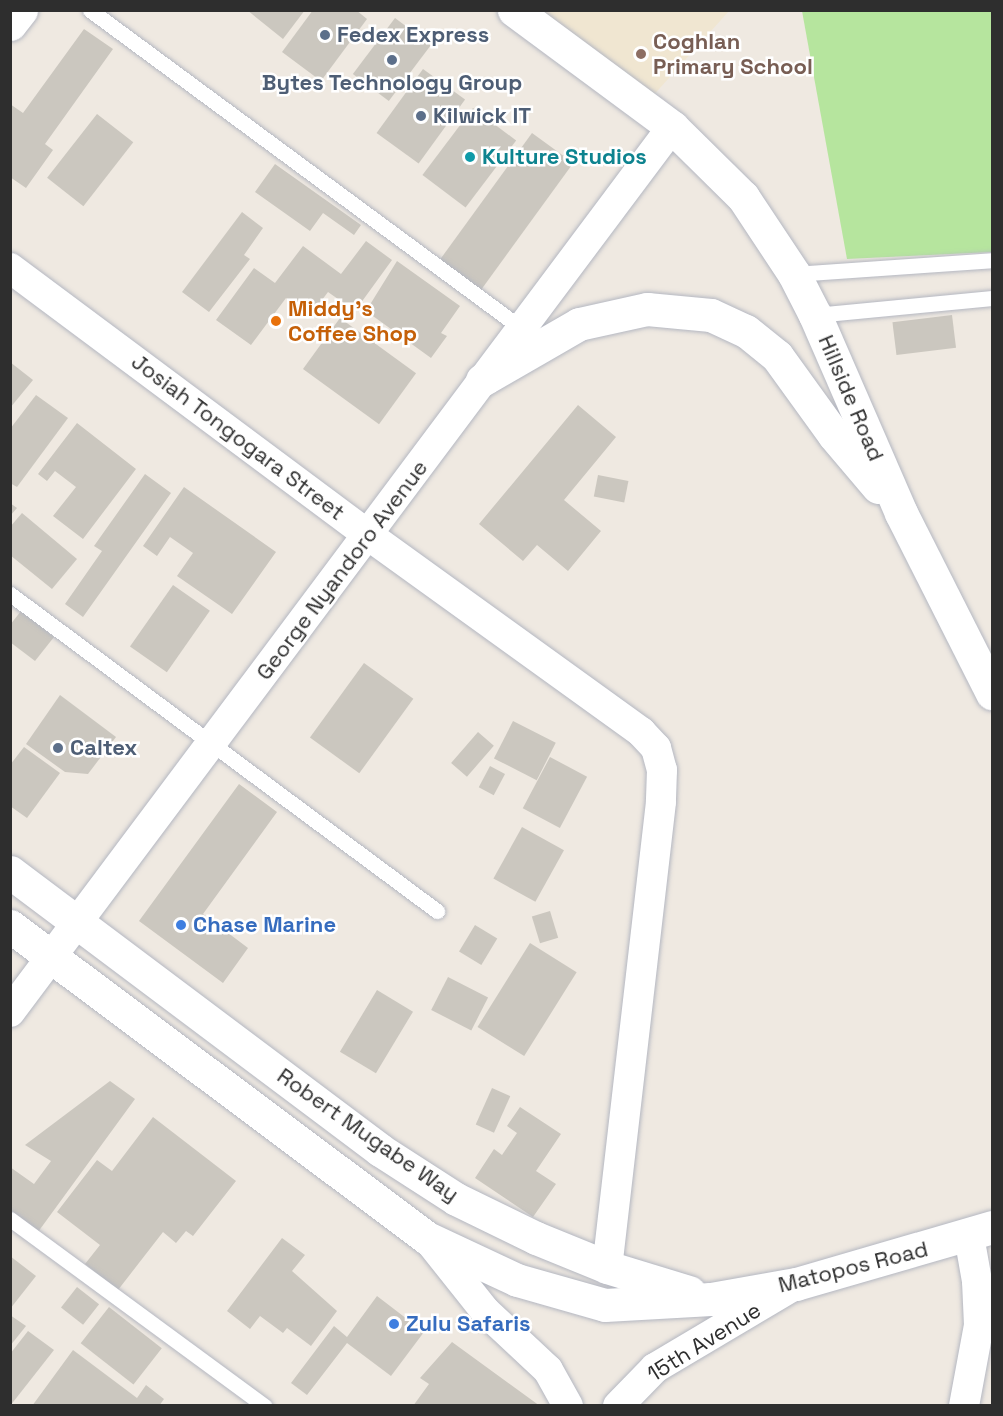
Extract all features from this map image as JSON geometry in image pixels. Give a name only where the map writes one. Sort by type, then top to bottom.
[{"type":"main road","points":[[10,24],[21,10]]},
{"type":"main road","name":"Hillside Road","points":[[514,10],[672,127],[743,197],[794,274],[815,315],[901,513],[993,693]]},
{"type":"main road","points":[[482,380],[579,324],[647,309],[711,315],[746,331],[777,356],[834,435],[901,513]]},
{"type":"main road","name":"Robert Mugabe Way","points":[[10,872],[381,1150],[456,1199],[536,1238],[607,1267],[711,1299]]},
{"type":"main road","name":"Robert Mugabe Way","points":[[10,926],[427,1238],[517,1280],[605,1305],[711,1299]]},
{"type":"main road","name":"Matopos Road","points":[[711,1299],[796,1284],[981,1232]]},
{"type":"street","name":"George Nyandoro Avenue","points":[[10,1012],[672,127]]},
{"type":"street","name":"Josiah Tongogara Street","points":[[10,268],[368,535],[641,732],[656,747],[662,770],[662,802],[607,1267]]},
{"type":"street","points":[[964,1406],[979,1325],[977,1281],[981,1232]]},
{"type":"street","points":[[427,1238],[485,1311],[548,1370],[568,1406]]},
{"type":"street","name":"15th Avenue","points":[[618,1406],[655,1368],[796,1284]]},
{"type":"lane","points":[[90,10],[521,328]]},
{"type":"lane","points":[[794,274],[993,260]]},
{"type":"lane","points":[[815,315],[993,298]]},
{"type":"lane","points":[[10,594],[211,746],[437,911]]},
{"type":"lane","points":[[10,1219],[265,1406]]},
{"type":"shaded area","name":"Coghlan Primary School","points":[[532,11],[729,11],[651,98]]},
{"type":"green space","points":[[802,11],[992,11],[992,252],[847,259]]},
{"type":"building","points":[[247,10],[305,10],[283,39]]},
{"type":"building","name":"Fedex Express","points":[[313,10],[356,10],[367,19],[321,81],[282,52]]},
{"type":"building","name":"Bytes Technology Group","points":[[395,18],[431,45],[389,101],[353,74]]},
{"type":"building","points":[[84,29],[113,49],[45,144],[53,150],[26,188],[10,177],[10,104],[23,113]]},
{"type":"building","name":"Kilwick IT","points":[[423,69],[465,100],[419,163],[377,133]]},
{"type":"building","name":"Kulture Studios","points":[[473,108],[516,140],[466,208],[422,175]]},
{"type":"building","points":[[97,114],[133,142],[83,206],[47,178]]},
{"type":"building","points":[[532,133],[573,163],[481,290],[440,260]]},
{"type":"building","points":[[275,164],[361,225],[354,235],[323,213],[310,231],[255,192]]},
{"type":"building","points":[[242,212],[263,228],[244,255],[250,259],[209,312],[182,292]]},
{"type":"building","points":[[366,241],[392,260],[355,311],[328,292],[310,316],[286,298],[251,345],[216,320],[254,268],[275,283],[303,246],[341,274]]},
{"type":"building","points":[[397,261],[460,306],[441,333],[447,336],[431,358],[366,311]]},
{"type":"building","points":[[952,315],[956,348],[896,355],[892,322]]},
{"type":"building","points":[[340,318],[416,373],[379,424],[303,369]]},
{"type":"building","points":[[10,362],[33,380],[10,408]]},
{"type":"building","points":[[36,395],[68,418],[17,487],[10,483],[10,429]]},
{"type":"building","points":[[578,405],[616,437],[564,500],[601,531],[568,571],[537,545],[523,561],[479,524]]},
{"type":"building","points":[[77,423],[136,469],[83,539],[53,516],[76,487],[55,471],[47,481],[38,474]]},
{"type":"building","points":[[145,474],[171,493],[83,617],[65,604],[102,551],[94,546]]},
{"type":"building","points":[[598,475],[628,481],[624,503],[594,497]]},
{"type":"building","points":[[184,487],[276,552],[232,614],[177,576],[193,553],[170,537],[157,556],[143,546]]},
{"type":"building","points":[[10,503],[17,508],[10,516]]},
{"type":"building","points":[[22,513],[77,559],[52,589],[10,555],[10,527]]},
{"type":"building","points":[[173,585],[210,611],[167,672],[130,646]]},
{"type":"building","points":[[21,611],[54,637],[35,661],[10,642],[10,625]]},
{"type":"building","points":[[364,663],[413,699],[359,773],[310,737]]},
{"type":"building","points":[[60,695],[116,737],[88,774],[65,772],[26,744]]},
{"type":"building","points":[[513,721],[556,743],[537,780],[494,758]]},
{"type":"building","points":[[478,732],[494,746],[467,777],[451,763]]},
{"type":"building","points":[[24,747],[60,773],[27,818],[10,806],[10,765]]},
{"type":"building","points":[[550,757],[587,777],[560,828],[523,808]]},
{"type":"building","points":[[490,766],[505,774],[494,795],[479,787]]},
{"type":"building","points":[[239,784],[277,812],[203,914],[248,948],[223,983],[139,921]]},
{"type":"building","points":[[522,827],[564,850],[535,902],[493,879]]},
{"type":"building","points":[[550,911],[558,938],[540,943],[532,917]]},
{"type":"building","points":[[475,925],[497,938],[481,965],[459,952]]},
{"type":"building","points":[[530,943],[577,972],[524,1056],[478,1027]]},
{"type":"building","points":[[448,977],[488,997],[471,1030],[431,1010]]},
{"type":"building","points":[[377,990],[413,1012],[376,1073],[340,1052]]},
{"type":"building","points":[[110,1081],[135,1099],[38,1232],[10,1212],[10,1167],[34,1184],[51,1161],[25,1145]]},
{"type":"building","points":[[492,1088],[510,1096],[494,1133],[476,1125]]},
{"type":"building","points":[[520,1107],[561,1134],[536,1171],[556,1184],[533,1217],[475,1178],[494,1149],[502,1155],[517,1133],[507,1126]]},
{"type":"building","points":[[153,1117],[236,1181],[193,1236],[186,1231],[176,1243],[163,1232],[118,1290],[85,1264],[100,1245],[57,1212],[97,1160],[112,1171]]},
{"type":"building","points":[[282,1238],[305,1255],[292,1271],[337,1311],[311,1346],[287,1328],[283,1333],[260,1316],[250,1329],[227,1311]]},
{"type":"building","points":[[10,1256],[36,1276],[10,1309]]},
{"type":"building","points":[[77,1287],[99,1304],[83,1325],[61,1307]]},
{"type":"building","points":[[377,1296],[424,1332],[391,1376],[347,1343],[307,1395],[291,1383],[334,1326],[347,1337]]},
{"type":"building","points":[[109,1307],[162,1348],[133,1384],[81,1343]]},
{"type":"building","points":[[10,1315],[26,1326],[10,1346]]},
{"type":"building","points":[[28,1331],[54,1350],[10,1406],[10,1354]]},
{"type":"building","points":[[452,1342],[540,1406],[413,1406],[429,1384],[420,1378]]},
{"type":"building","points":[[73,1350],[137,1398],[146,1385],[164,1399],[159,1406],[32,1406]]},
{"type":"place","name":"Fedex Express","points":[[325,35]]},
{"type":"place","name":"Coghlan Primary School","points":[[641,54]]},
{"type":"place","name":"Bytes Technology Group","points":[[392,60]]},
{"type":"place","name":"Kilwick IT","points":[[421,116]]},
{"type":"place","name":"Kulture Studios","points":[[470,157]]},
{"type":"place","name":"Middy's Coffee Shop","points":[[276,321]]},
{"type":"place","name":"Caltex","points":[[58,748]]},
{"type":"place","name":"Chase Marine","points":[[181,925]]},
{"type":"place","name":"Zulu Safaris","points":[[394,1324]]}]
